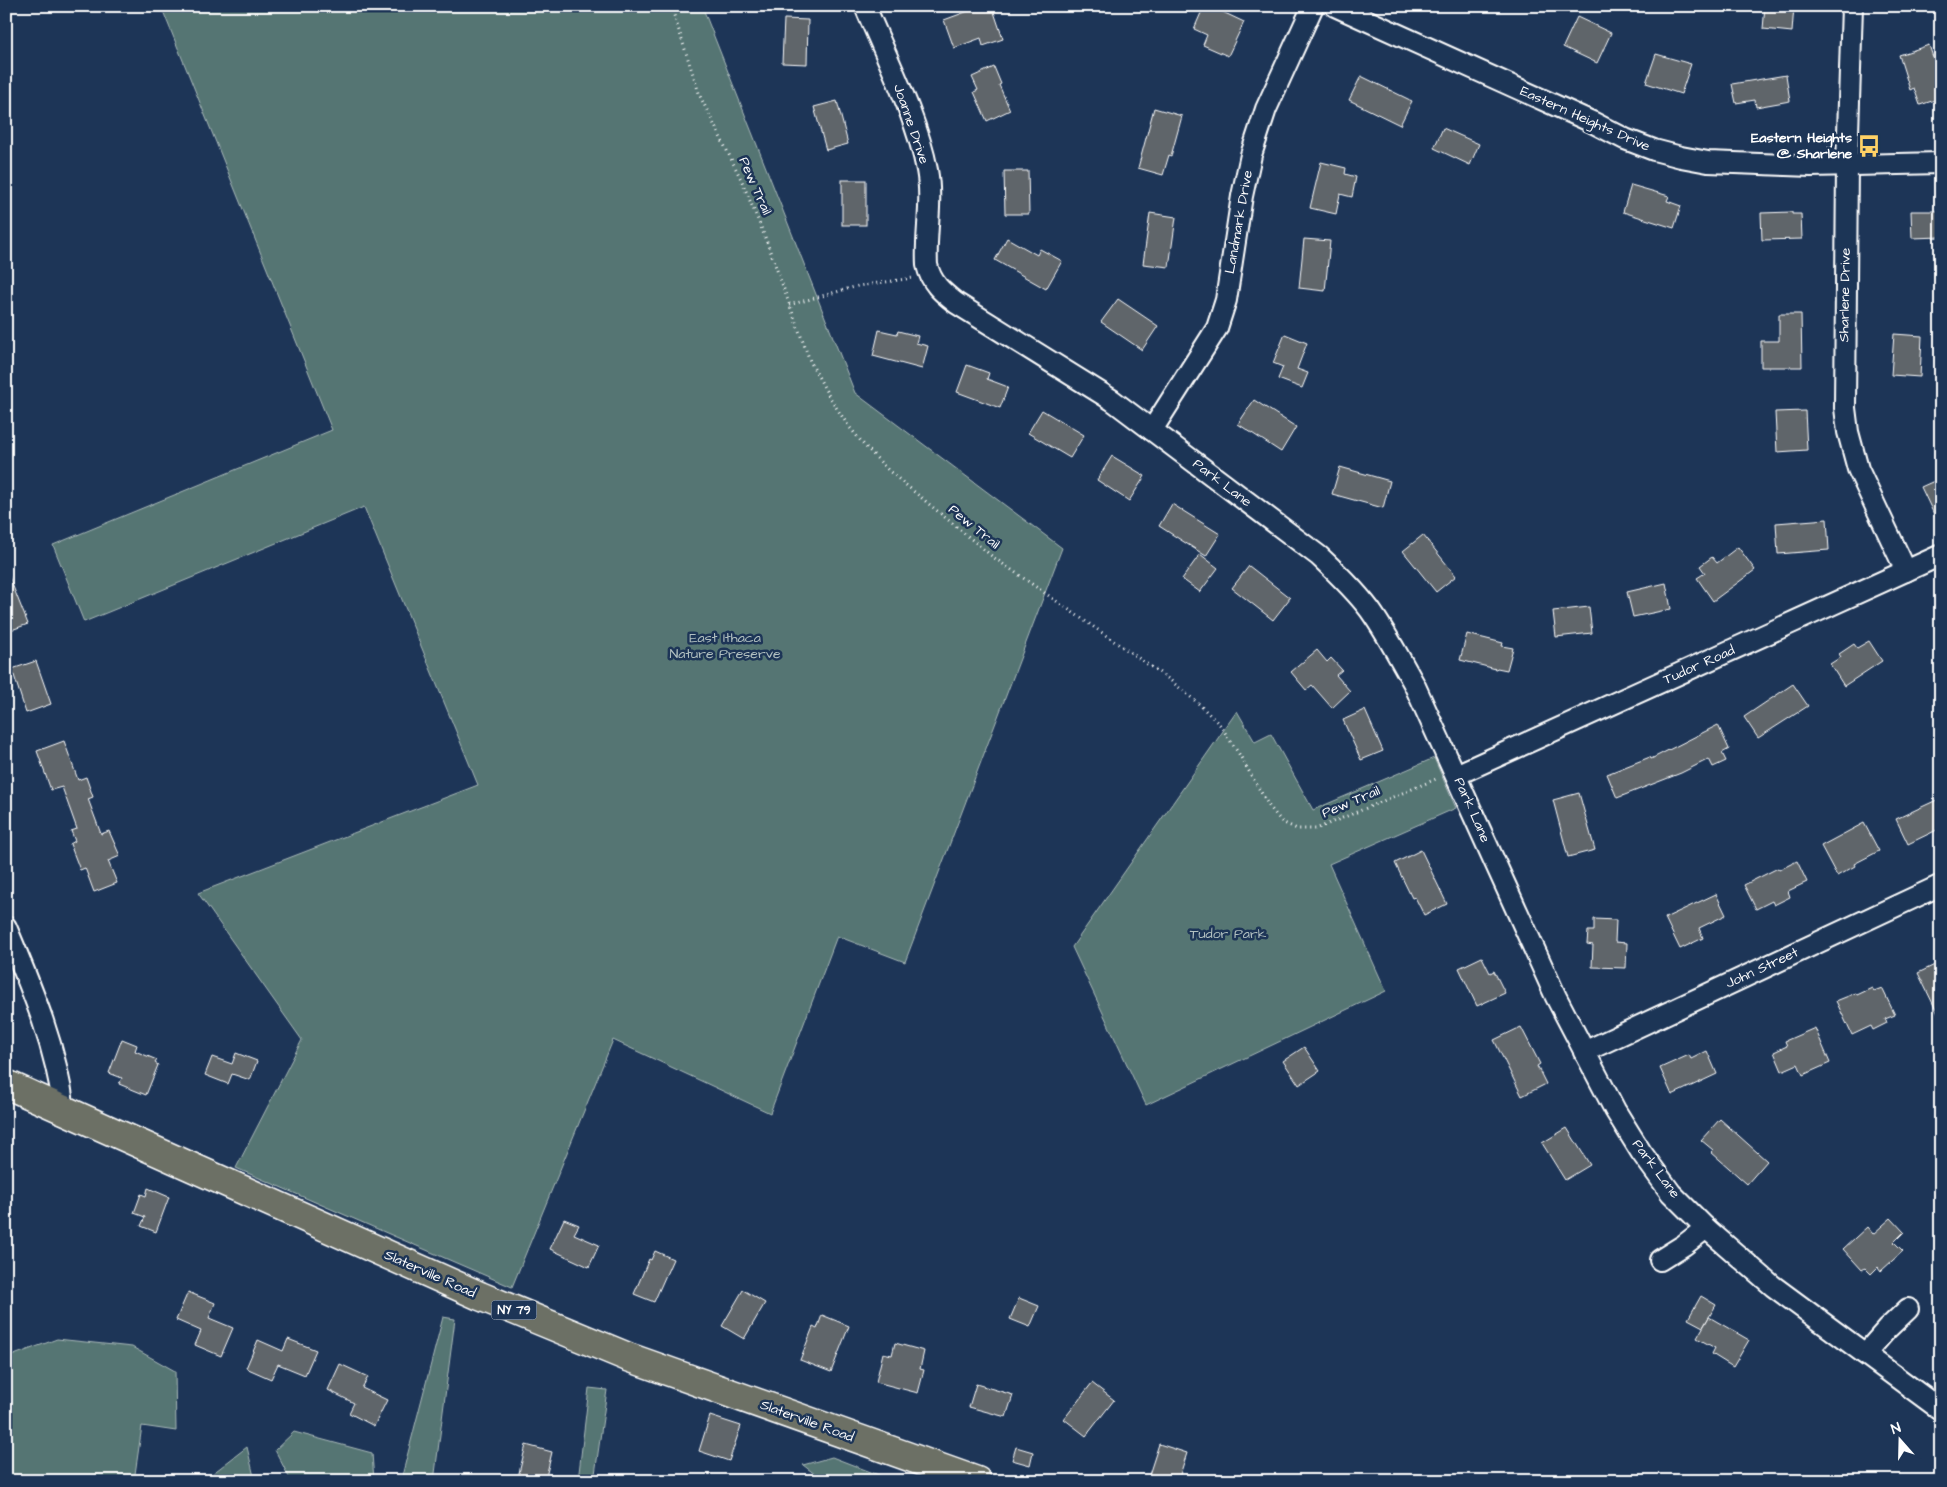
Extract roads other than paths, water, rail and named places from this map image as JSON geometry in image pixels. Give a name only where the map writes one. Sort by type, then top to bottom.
[{"type":"highway","name":"Slaterville Road","points":[[6,1084],[480,1296],[610,1349],[977,1481]]},
{"type":"street","name":"Joanne Drive","points":[[865,6],[921,145],[927,171],[930,214],[926,252],[930,277]]},
{"type":"street","name":"Landmark Drive","points":[[1152,430],[1216,328],[1226,300],[1242,196],[1252,155],[1266,109],[1313,6]]},
{"type":"street","name":"Eastern Heights Drive","points":[[1335,6],[1592,122],[1625,139],[1654,150],[1681,157],[1708,162],[1847,165],[1941,163]]},
{"type":"street","name":"Sharlene Drive","points":[[1852,6],[1847,165],[1844,379],[1848,432],[1858,469],[1906,571]]},
{"type":"street","name":"Park Lane","points":[[930,277],[939,289],[956,303],[1112,400],[1319,556],[1345,581],[1369,609],[1389,639],[1414,684],[1556,997],[1615,1110],[1641,1152],[1671,1192],[1706,1228],[1773,1286],[1941,1410]]},
{"type":"street","name":"Tudor Road","points":[[1456,775],[1941,555]]},
{"type":"street","name":"John Street","points":[[1584,1052],[1941,885]]},
{"type":"street","points":[[6,927],[48,1032],[57,1064],[64,1110]]},
{"type":"street","points":[[1660,1260],[1706,1228]]},
{"type":"street","points":[[1865,1354],[1908,1309]]},
{"type":"place","name":"Eastern Heights @ Sharlene","points":[[1869,146]]},
{"type":"park label","name":"East Ithaca Nature Preserve","points":[[725,646]]},
{"type":"park label","name":"Tudor Park","points":[[1228,934]]}]
